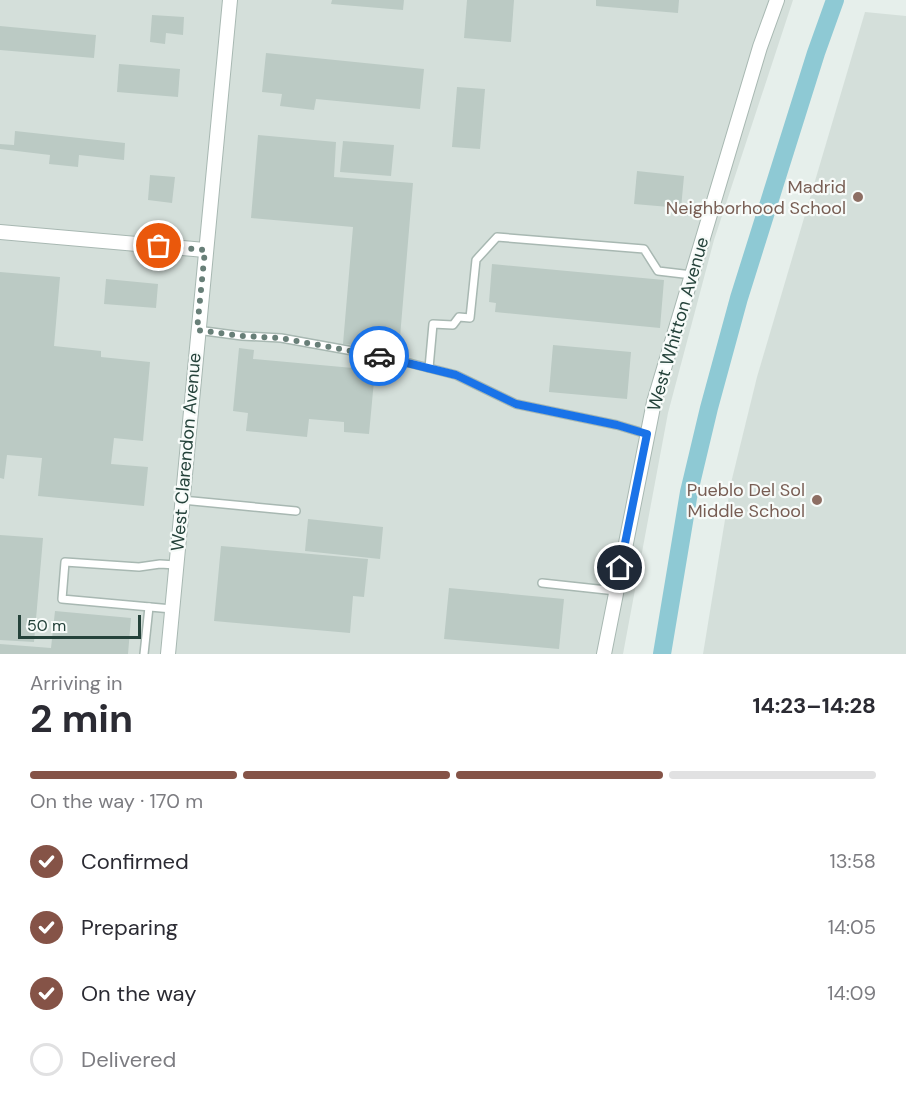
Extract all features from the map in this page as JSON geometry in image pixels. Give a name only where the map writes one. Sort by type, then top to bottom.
[{"type":"street","name":"West Clarendon Avenue","points":[[168,654],[230,0]]},
{"type":"street","name":"West Whitton Avenue","points":[[604,654],[654,402],[760,47],[777,0]]},
{"type":"street","points":[[0,232],[205,250]]},
{"type":"lane","points":[[429,368],[433,324],[453,325],[459,317],[470,318],[476,260],[497,237],[644,249],[658,271],[692,275]]},
{"type":"lane","points":[[197,330],[280,338],[386,357],[456,375],[516,404],[617,425],[647,434]]},
{"type":"lane","points":[[182,500],[296,511]]},
{"type":"lane","points":[[172,609],[62,599],[65,562],[139,567],[160,564],[176,565]]},
{"type":"lane","points":[[542,583],[616,591]]},
{"type":"lane","points":[[144,654],[149,607]]},
{"type":"shaded area","points":[[0,0],[793,0],[714,240],[668,413],[623,654],[0,654]]},
{"type":"shaded area","points":[[865,12],[906,16],[906,654],[703,654],[731,483],[757,377]]},
{"type":"building","points":[[332,0],[404,0],[403,10],[331,4]]},
{"type":"building","points":[[467,0],[514,0],[511,42],[464,38]]},
{"type":"building","points":[[596,0],[679,0],[678,13],[596,6]]},
{"type":"building","points":[[152,15],[184,17],[183,35],[166,33],[165,44],[150,42]]},
{"type":"building","points":[[0,26],[96,35],[94,58],[0,50]]},
{"type":"building","points":[[266,53],[424,69],[420,109],[316,99],[314,110],[280,106],[282,94],[262,92]]},
{"type":"building","points":[[119,64],[180,69],[178,97],[117,92]]},
{"type":"building","points":[[457,87],[485,89],[480,149],[452,147]]},
{"type":"building","points":[[15,131],[125,143],[124,160],[79,155],[78,167],[49,164],[50,155],[0,149],[0,144],[14,145]]},
{"type":"building","points":[[258,135],[336,142],[334,177],[413,183],[399,349],[343,344],[353,227],[251,218]]},
{"type":"building","points":[[343,141],[394,145],[391,176],[340,172]]},
{"type":"building","points":[[637,171],[684,176],[681,208],[634,204]]},
{"type":"building","points":[[150,175],[175,177],[172,203],[148,200]]},
{"type":"building","points":[[492,264],[664,280],[660,328],[495,312],[496,303],[489,302]]},
{"type":"building","points":[[0,272],[60,277],[54,346],[101,351],[101,357],[150,362],[143,441],[114,438],[111,464],[148,467],[144,506],[38,496],[42,458],[7,455],[4,479],[0,478]]},
{"type":"building","points":[[106,279],[158,284],[156,308],[104,304]]},
{"type":"building","points":[[553,345],[631,352],[627,399],[549,392]]},
{"type":"building","points":[[239,348],[254,350],[253,359],[375,370],[369,434],[344,432],[344,422],[309,419],[307,437],[246,431],[248,413],[233,411]]},
{"type":"building","points":[[308,519],[383,527],[380,559],[305,551]]},
{"type":"building","points":[[0,535],[43,538],[34,642],[0,640]]},
{"type":"building","points":[[221,546],[368,559],[364,597],[353,596],[350,633],[214,621]]},
{"type":"building","points":[[449,588],[564,599],[559,649],[444,639]]},
{"type":"building","points":[[55,611],[131,618],[128,654],[0,654],[0,644],[51,648]]},
{"type":"waterway","points":[[662,654],[689,492],[709,408],[739,298],[816,53],[835,0]]},
{"type":"way so far","points":[[159,246],[205,250],[197,330],[280,338],[379,356]]},
{"type":"place","name":"Madrid Neighborhood School","points":[[858,197]]},
{"type":"place","name":"Pueblo Del Sol Middle School","points":[[817,500]]},
{"type":"route","points":[[379,356],[456,375],[516,404],[617,425],[647,434],[620,568]]}]
